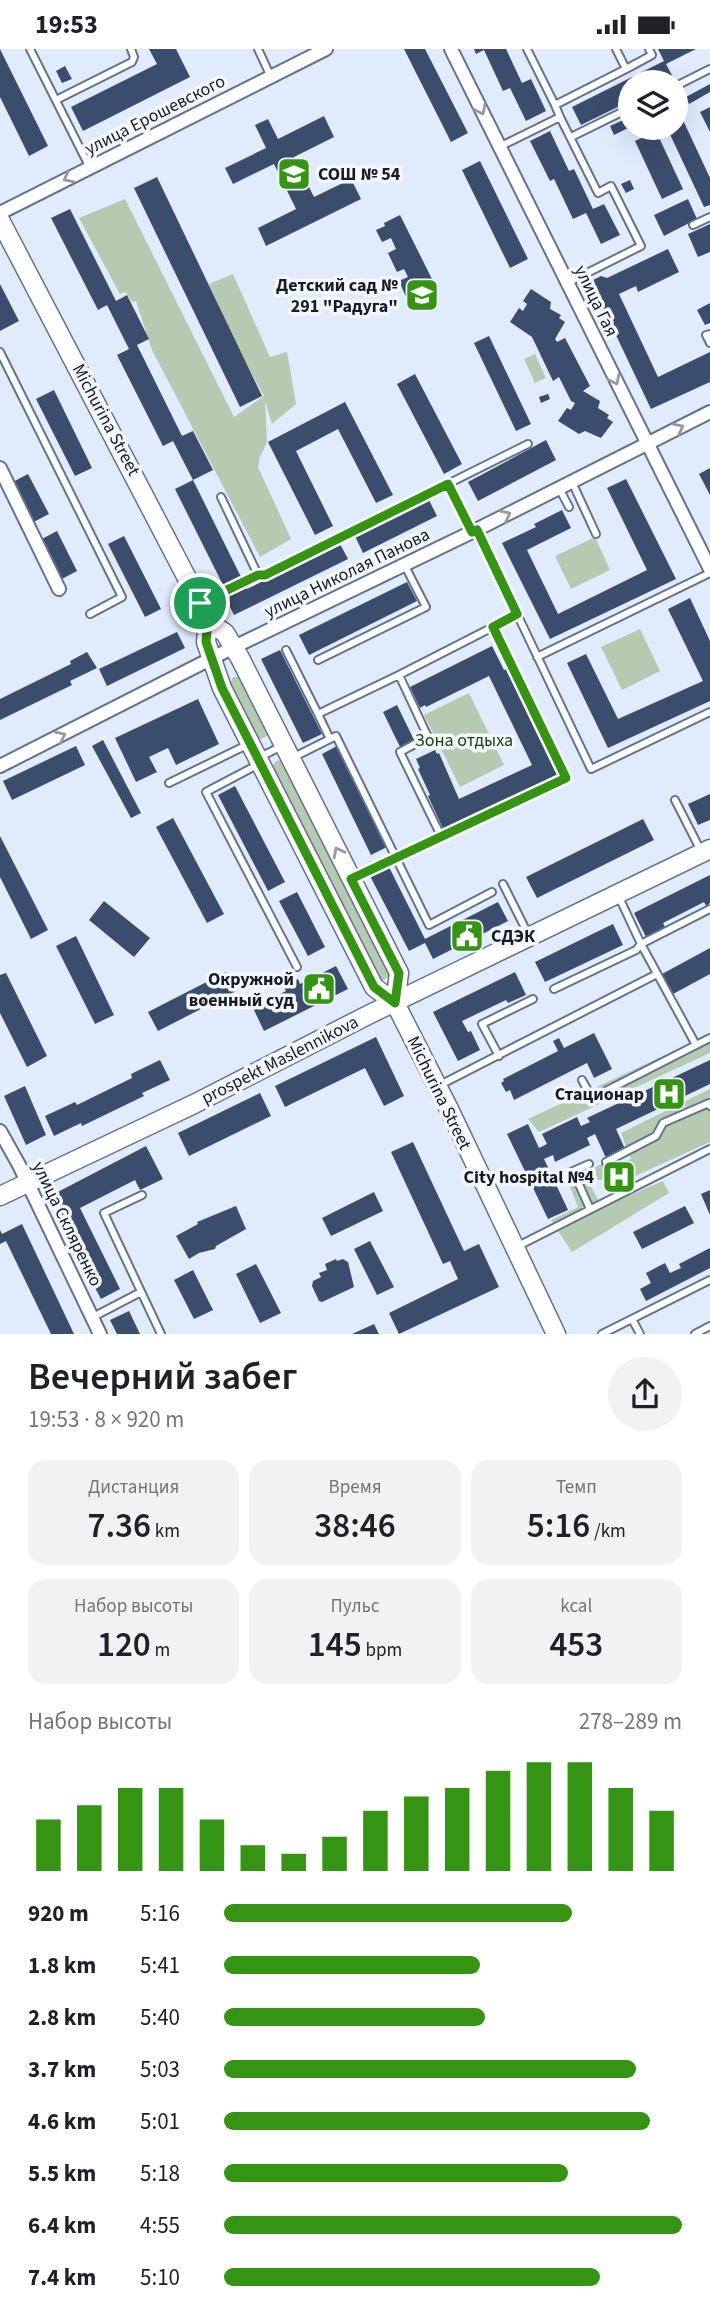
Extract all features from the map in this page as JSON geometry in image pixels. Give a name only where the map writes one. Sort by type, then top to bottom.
[{"type":"main road","name":"Michurina Street","points":[[0,220],[200,603],[208,621],[206,642],[222,688],[374,987],[395,1003],[438,1086],[556,1334]]},
{"type":"main road","name":"Michurina Street","points":[[208,621],[225,633],[233,647],[399,973],[395,1003]]},
{"type":"main road","name":"prospekt Maslennikova","points":[[0,1196],[194,1104],[706,851]]},
{"type":"street","name":"улица Ерошевского","points":[[0,212],[326,49]]},
{"type":"street","name":"улица Гая","points":[[451,49],[710,571]]},
{"type":"street","name":"улица Николая Панова","points":[[0,767],[233,647],[475,531],[710,412]]},
{"type":"street","points":[[0,468],[59,589]]},
{"type":"street","name":"улица Скляренко","points":[[0,1131],[100,1334]]},
{"type":"lane","points":[[30,49],[90,167]]},
{"type":"lane","points":[[56,100],[131,62],[134,57],[131,49]]},
{"type":"lane","points":[[258,49],[271,77]]},
{"type":"lane","points":[[527,49],[598,193],[611,186],[640,246],[567,282]]},
{"type":"lane","points":[[616,49],[626,69]]},
{"type":"lane","points":[[555,106],[652,55],[649,49]]},
{"type":"lane","points":[[688,80],[710,69]]},
{"type":"lane","points":[[570,137],[618,114]]},
{"type":"lane","points":[[499,147],[561,117]]},
{"type":"lane","points":[[693,225],[710,217]]},
{"type":"lane","points":[[710,334],[706,335],[710,342]]},
{"type":"lane","points":[[0,352],[122,597],[90,614]]},
{"type":"lane","points":[[200,603],[258,575],[265,575],[528,444]]},
{"type":"lane","points":[[572,482],[596,534]]},
{"type":"lane","points":[[448,484],[517,614],[591,769],[710,712]]},
{"type":"lane","points":[[559,488],[569,507]]},
{"type":"lane","points":[[221,497],[258,575]]},
{"type":"lane","points":[[318,660],[426,607],[404,565]]},
{"type":"lane","points":[[537,657],[710,571]]},
{"type":"lane","points":[[318,715],[517,614]]},
{"type":"lane","points":[[351,879],[566,778],[493,627]]},
{"type":"lane","points":[[286,650],[330,739]]},
{"type":"lane","points":[[399,675],[428,737],[400,752],[442,838]]},
{"type":"lane","points":[[169,783],[256,755],[287,752],[336,736],[429,925],[492,892]]},
{"type":"lane","points":[[256,755],[205,792],[297,967]]},
{"type":"lane","points":[[674,800],[706,851]]},
{"type":"lane","points":[[503,884],[530,938]]},
{"type":"lane","points":[[618,894],[641,944],[696,1045]]},
{"type":"lane","points":[[554,989],[636,950],[641,944],[710,909]]},
{"type":"lane","points":[[438,1086],[657,974]]},
{"type":"lane","points":[[499,1056],[482,1024],[533,999]]},
{"type":"lane","points":[[582,1080],[592,1098],[710,1038]]},
{"type":"lane","points":[[606,1161],[656,1136],[663,1123],[710,1104]]},
{"type":"lane","points":[[514,1248],[710,1149]]},
{"type":"lane","points":[[589,1164],[573,1171],[590,1209]]},
{"type":"lane","points":[[142,1195],[104,1213],[161,1334]]},
{"type":"lane","points":[[601,1334],[710,1280]]},
{"type":"lane","points":[[93,1317],[141,1292]]},
{"type":"lane","points":[[632,1319],[640,1334]]},
{"type":"lane","points":[[695,1334],[710,1327]]},
{"type":"green space","points":[[125,199],[234,417],[264,396],[240,352],[209,284],[233,274],[270,357],[287,352],[296,404],[272,424],[265,401],[267,442],[258,467],[291,539],[260,557],[152,350],[136,301],[132,302],[126,292],[120,294],[79,218]]},
{"type":"green space","points":[[535,354],[546,378],[535,383],[524,359]]},
{"type":"green space","points":[[595,537],[610,570],[571,589],[555,556]]},
{"type":"green space","points":[[640,629],[660,671],[622,690],[601,647]]},
{"type":"green space","points":[[233,677],[244,681],[268,729],[267,736],[259,740],[253,737],[233,699]]},
{"type":"green space","name":"Зона отдыха","points":[[469,693],[504,765],[460,787],[424,715]]},
{"type":"green space","points":[[282,760],[392,975],[379,982],[272,774],[276,761]]},
{"type":"green space","points":[[710,1034],[710,1053],[539,1132],[528,1119]]},
{"type":"green space","points":[[710,1089],[710,1142],[635,1176],[588,1181],[602,1207],[663,1181],[669,1193],[572,1252],[551,1220],[578,1207],[568,1182],[603,1163],[609,1167],[631,1159],[621,1133]]},
{"type":"building","points":[[0,49],[48,146],[29,156],[0,97]]},
{"type":"building","points":[[149,49],[176,49],[190,77],[83,131],[71,107],[157,64]]},
{"type":"building","points":[[404,49],[425,49],[468,133],[451,142]]},
{"type":"building","points":[[474,49],[506,49],[522,83],[531,79],[546,111],[526,121],[510,88],[503,91],[484,50],[476,54]]},
{"type":"building","points":[[658,49],[696,49],[666,64],[669,70],[646,70],[664,61]]},
{"type":"building","points":[[65,66],[72,79],[62,83],[56,71]]},
{"type":"building","points":[[618,84],[618,107],[581,125],[572,107]]},
{"type":"building","points":[[710,84],[710,92],[689,104],[688,96]]},
{"type":"building","points":[[710,107],[710,132],[700,112]]},
{"type":"building","points":[[324,116],[334,137],[294,157],[314,197],[351,179],[361,199],[266,246],[258,228],[296,209],[274,164],[233,184],[225,168],[266,148],[255,125],[268,119],[278,139]]},
{"type":"building","points":[[618,122],[618,133],[614,135],[610,126]]},
{"type":"building","points":[[550,131],[569,171],[574,169],[593,209],[604,204],[620,235],[601,244],[586,213],[573,219],[554,179],[550,181],[530,141]]},
{"type":"building","points":[[688,131],[710,178],[710,205],[704,207],[673,140],[688,140]]},
{"type":"building","points":[[660,140],[683,189],[662,199],[635,141]]},
{"type":"building","points":[[480,161],[528,259],[510,268],[462,170]]},
{"type":"building","points":[[157,177],[262,396],[240,407],[134,188]]},
{"type":"building","points":[[630,180],[634,189],[626,193],[621,184]]},
{"type":"building","points":[[688,199],[697,219],[664,236],[654,215]]},
{"type":"building","points":[[70,209],[116,301],[127,295],[149,339],[137,345],[182,436],[193,431],[213,470],[193,480],[173,441],[163,446],[117,355],[129,349],[107,305],[98,310],[51,218]]},
{"type":"building","points":[[400,215],[434,283],[406,297],[399,281],[408,277],[404,269],[397,272],[388,253],[396,249],[391,238],[382,242],[376,230]]},
{"type":"building","points":[[710,224],[710,252],[698,257],[688,234]]},
{"type":"building","points":[[668,249],[679,272],[638,292],[636,286],[619,294],[658,377],[710,352],[710,382],[651,409],[605,312],[601,310],[590,287],[593,280],[601,276],[607,278]]},
{"type":"building","points":[[0,284],[19,321],[0,331]]},
{"type":"building","points":[[531,289],[551,302],[550,309],[561,315],[559,318],[565,322],[555,339],[557,342],[565,338],[590,386],[583,391],[600,401],[598,408],[609,415],[607,418],[613,422],[601,438],[585,431],[579,434],[558,421],[567,408],[571,410],[575,403],[571,401],[559,377],[553,381],[532,337],[510,322],[519,308],[523,311],[527,304],[523,301]]},
{"type":"building","points":[[710,303],[710,323],[705,325],[697,310]]},
{"type":"building","points":[[489,336],[531,424],[516,431],[474,343]]},
{"type":"building","points":[[415,374],[462,464],[444,474],[397,384]]},
{"type":"building","points":[[54,390],[92,468],[75,476],[36,399]]},
{"type":"building","points":[[548,394],[550,399],[541,403],[539,397]]},
{"type":"building","points":[[345,402],[393,495],[376,503],[338,429],[296,451],[333,526],[315,535],[268,442]]},
{"type":"building","points":[[546,440],[556,460],[478,501],[468,482]]},
{"type":"building","points":[[710,468],[710,495],[699,474]]},
{"type":"building","points":[[28,474],[49,514],[30,524],[9,484]]},
{"type":"building","points":[[626,479],[676,579],[550,639],[502,543],[536,527],[534,524],[562,510],[571,528],[527,550],[558,614],[647,570],[607,488]]},
{"type":"building","points":[[193,480],[247,589],[340,544],[348,559],[234,615],[219,585],[222,583],[175,489]]},
{"type":"building","points":[[429,500],[437,516],[363,553],[355,536]]},
{"type":"building","points":[[57,531],[77,571],[58,581],[38,541]]},
{"type":"building","points":[[124,536],[161,609],[145,617],[108,544]]},
{"type":"building","points":[[407,582],[417,601],[309,655],[299,635]]},
{"type":"building","points":[[690,598],[710,641],[710,701],[608,748],[567,663],[586,654],[618,719],[703,681],[668,609]]},
{"type":"building","points":[[177,632],[185,648],[107,686],[99,669]]},
{"type":"building","points":[[492,646],[504,670],[511,667],[560,778],[468,821],[467,819],[445,833],[428,796],[430,795],[416,759],[435,750],[439,753],[459,799],[532,765],[489,676],[420,708],[410,687]]},
{"type":"building","points":[[280,650],[322,734],[303,743],[261,659]]},
{"type":"building","points":[[87,652],[97,668],[70,681],[72,685],[0,720],[0,699],[71,664],[70,661]]},
{"type":"building","points":[[198,699],[219,744],[176,765],[168,748],[149,757],[157,772],[136,782],[115,738]]},
{"type":"building","points":[[397,705],[415,742],[401,749],[383,712]]},
{"type":"building","points":[[103,740],[141,813],[131,818],[92,746]]},
{"type":"building","points":[[76,746],[85,765],[12,800],[3,781]]},
{"type":"building","points":[[337,746],[387,847],[371,855],[322,754]]},
{"type":"building","points":[[235,786],[285,882],[268,891],[218,795]]},
{"type":"building","points":[[710,794],[710,820],[698,825],[688,804]]},
{"type":"building","points":[[173,818],[224,914],[207,923],[156,827]]},
{"type":"building","points":[[643,819],[654,840],[537,898],[526,877]]},
{"type":"building","points":[[0,836],[48,930],[31,939],[0,877]]},
{"type":"building","points":[[389,867],[425,939],[498,902],[508,921],[433,959],[425,943],[409,951],[370,876]]},
{"type":"building","points":[[710,875],[710,903],[706,906],[704,902],[663,923],[665,927],[646,937],[634,913]]},
{"type":"building","points":[[297,892],[325,947],[308,956],[279,901]]},
{"type":"building","points":[[104,901],[150,938],[134,957],[89,920]]},
{"type":"building","points":[[613,924],[623,945],[545,982],[535,962]]},
{"type":"building","points":[[76,936],[114,1015],[95,1024],[56,946]]},
{"type":"building","points":[[710,948],[710,974],[673,994],[662,974]]},
{"type":"building","points":[[336,966],[348,989],[264,1031],[253,1008],[286,991],[283,986],[298,979],[300,984]]},
{"type":"building","points":[[226,972],[236,991],[158,1031],[148,1012]]},
{"type":"building","points":[[515,972],[526,995],[508,1003],[506,1000],[462,1021],[468,1032],[471,1031],[480,1050],[458,1061],[433,1012]]},
{"type":"building","points":[[6,973],[47,1056],[27,1067],[0,1013],[0,975]]},
{"type":"building","points":[[594,1033],[612,1069],[594,1078],[587,1063],[514,1100],[510,1090],[506,1092],[501,1083],[503,1079],[558,1051],[553,1041],[559,1038],[564,1048]]},
{"type":"building","points":[[376,1037],[404,1096],[384,1106],[365,1068],[285,1107],[275,1086]]},
{"type":"building","points":[[160,1060],[170,1080],[142,1093],[144,1096],[82,1126],[81,1123],[54,1136],[45,1116],[75,1102],[77,1105],[132,1078],[131,1074]]},
{"type":"building","points":[[710,1060],[710,1084],[616,1129],[625,1149],[606,1158],[595,1134],[587,1138],[590,1145],[555,1162],[553,1155],[544,1159],[568,1210],[548,1219],[507,1134],[528,1124],[539,1148],[547,1144],[542,1134],[577,1117],[581,1126],[590,1122],[587,1118]]},
{"type":"building","points":[[25,1086],[46,1135],[26,1145],[4,1096]]},
{"type":"building","points":[[260,1093],[271,1116],[189,1156],[178,1133]]},
{"type":"building","points":[[413,1142],[464,1251],[479,1244],[499,1287],[399,1334],[389,1313],[458,1279],[450,1261],[443,1264],[391,1152]]},
{"type":"building","points":[[146,1146],[163,1179],[140,1190],[135,1180],[80,1208],[120,1289],[101,1299],[49,1201],[52,1195]]},
{"type":"building","points":[[710,1190],[710,1215],[701,1194]]},
{"type":"building","points":[[374,1192],[383,1211],[331,1236],[322,1218]]},
{"type":"building","points":[[236,1206],[246,1229],[215,1249],[189,1259],[176,1236],[198,1224],[197,1222]]},
{"type":"building","points":[[685,1206],[694,1223],[642,1249],[633,1232]]},
{"type":"building","points":[[22,1224],[74,1334],[51,1334],[6,1241],[0,1244],[0,1230],[2,1234]]},
{"type":"building","points":[[370,1241],[394,1287],[377,1295],[354,1249]]},
{"type":"building","points":[[710,1248],[710,1268],[646,1301],[640,1289],[651,1283],[646,1273],[665,1263],[670,1273],[681,1268],[679,1264]]},
{"type":"building","points":[[336,1259],[348,1262],[354,1287],[319,1301],[312,1286],[313,1281],[321,1277],[319,1273],[327,1270],[325,1264]]},
{"type":"building","points":[[256,1264],[281,1313],[260,1323],[236,1274]]},
{"type":"building","points":[[193,1270],[213,1310],[194,1319],[174,1280]]},
{"type":"building","points":[[129,1311],[140,1334],[117,1334],[110,1320]]},
{"type":"building","points":[[374,1324],[379,1334],[352,1334]]},
{"type":"place","name":"СОШ № 54","points":[[294,174]]},
{"type":"place","name":"Детский сад № 291 \"Радуга\"","points":[[422,295]]},
{"type":"place","name":"СДЭК","points":[[467,936]]},
{"type":"place","name":"Окружной военный суд","points":[[319,989]]},
{"type":"place","name":"Стационар","points":[[669,1094]]},
{"type":"place","name":"City hospital №4","points":[[619,1177]]},
{"type":"route","points":[[448,484],[472,532],[477,530],[517,614],[493,627],[566,778],[351,879],[399,973],[395,1003],[374,987],[222,688],[206,642],[208,621],[200,603],[258,575],[265,575],[448,484]]}]
